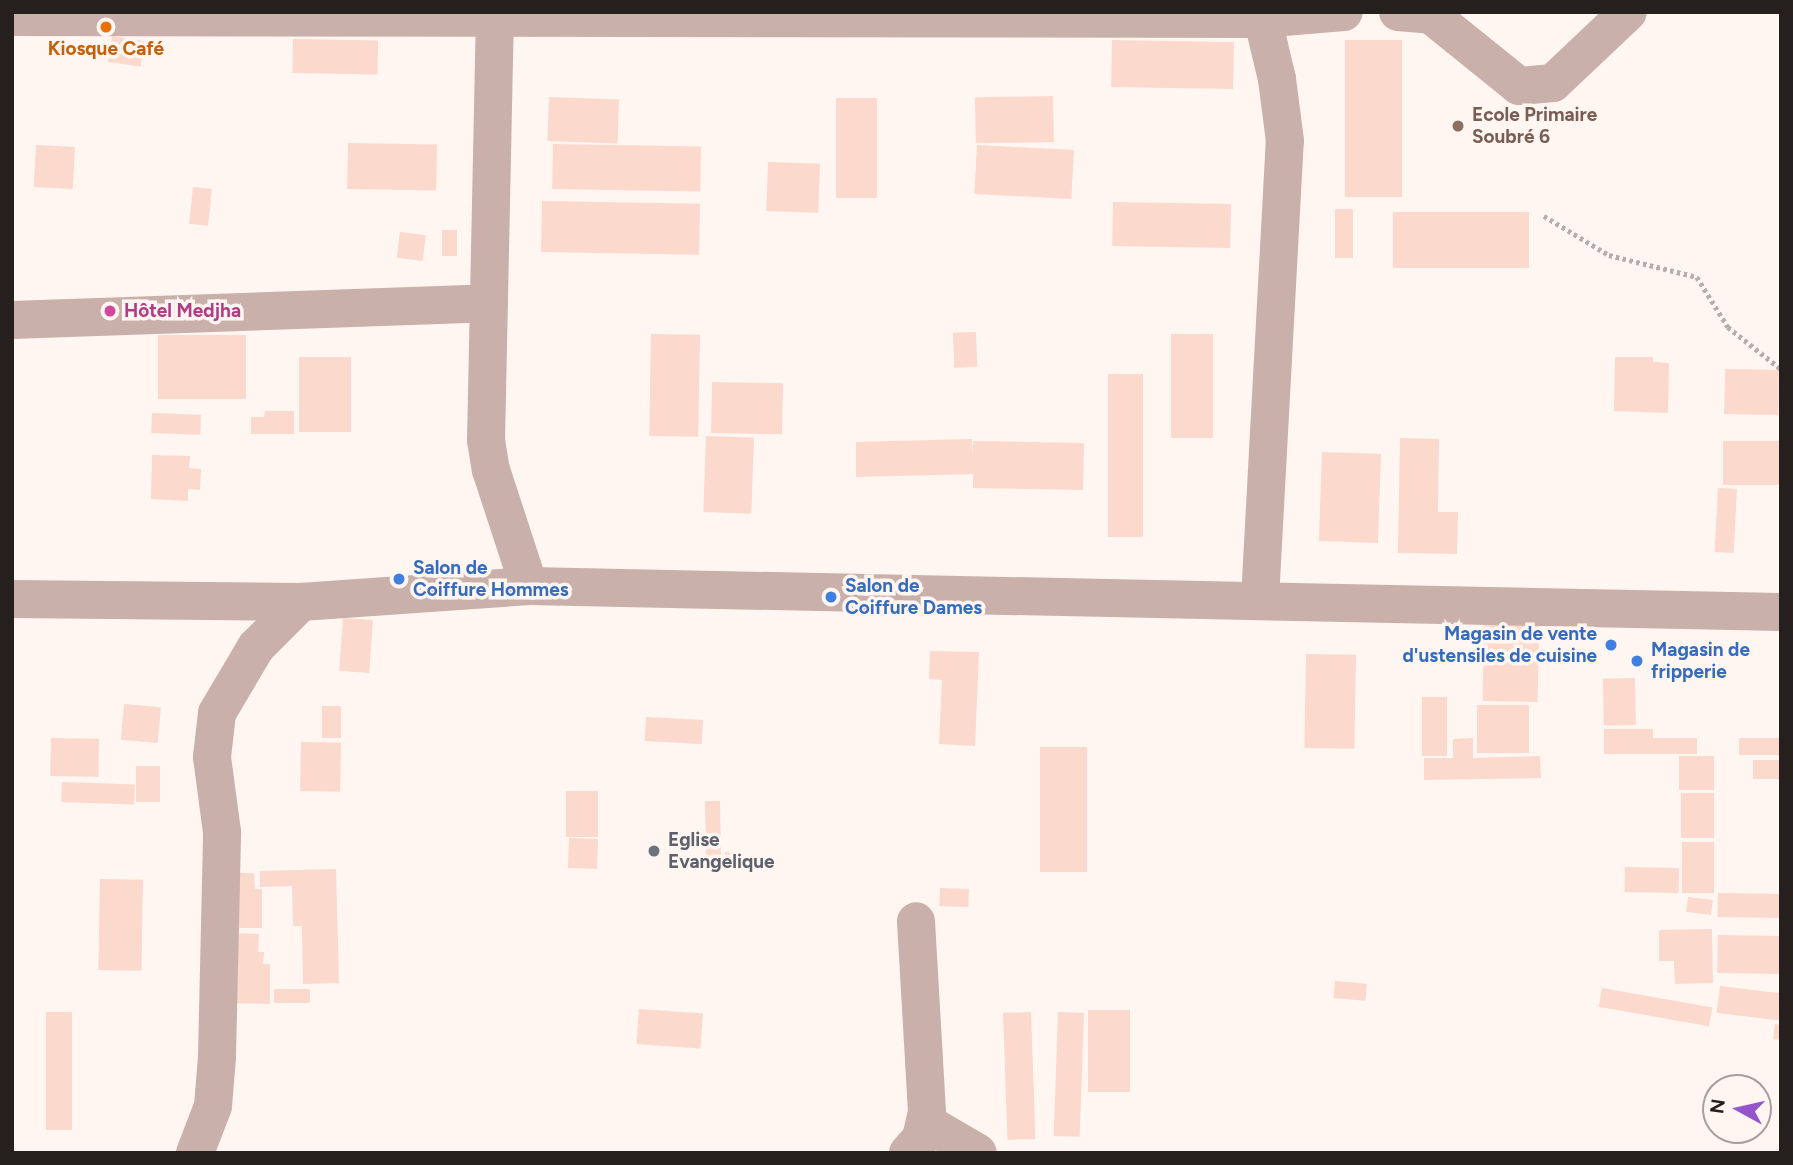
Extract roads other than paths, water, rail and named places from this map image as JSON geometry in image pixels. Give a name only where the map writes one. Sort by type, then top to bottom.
[{"type":"street","points":[[12,16],[1261,16],[1344,12]]},
{"type":"street","points":[[1398,12],[1431,15],[1519,86],[1553,83],[1628,12]]},
{"type":"street","points":[[495,15],[486,440],[491,470],[529,586]]},
{"type":"street","points":[[1260,599],[1285,141],[1277,79],[1261,16]]},
{"type":"street","points":[[12,320],[489,303]]},
{"type":"street","points":[[12,599],[301,602],[529,586],[1260,599],[1781,612]]},
{"type":"street","points":[[195,1153],[213,1106],[217,1057],[222,832],[212,757],[217,713],[256,647],[301,602]]},
{"type":"street","points":[[916,922],[928,1086],[917,1137],[978,1153]]},
{"type":"place","name":"Kiosque Café","points":[[106,27]]},
{"type":"place","name":"Ecole Primaire Soubré 6","points":[[1458,126]]},
{"type":"place","name":"Hôtel Medjha","points":[[110,311]]},
{"type":"place","name":"Salon de Coiffure Hommes","points":[[399,579]]},
{"type":"place","name":"Salon de Coiffure Dames","points":[[831,597]]},
{"type":"place","name":"Magasin de vente d'ustensiles de cuisine","points":[[1611,645]]},
{"type":"place","name":"Magasin de fripperie","points":[[1637,661]]},
{"type":"place","name":"Eglise Evangelique","points":[[654,851]]}]
